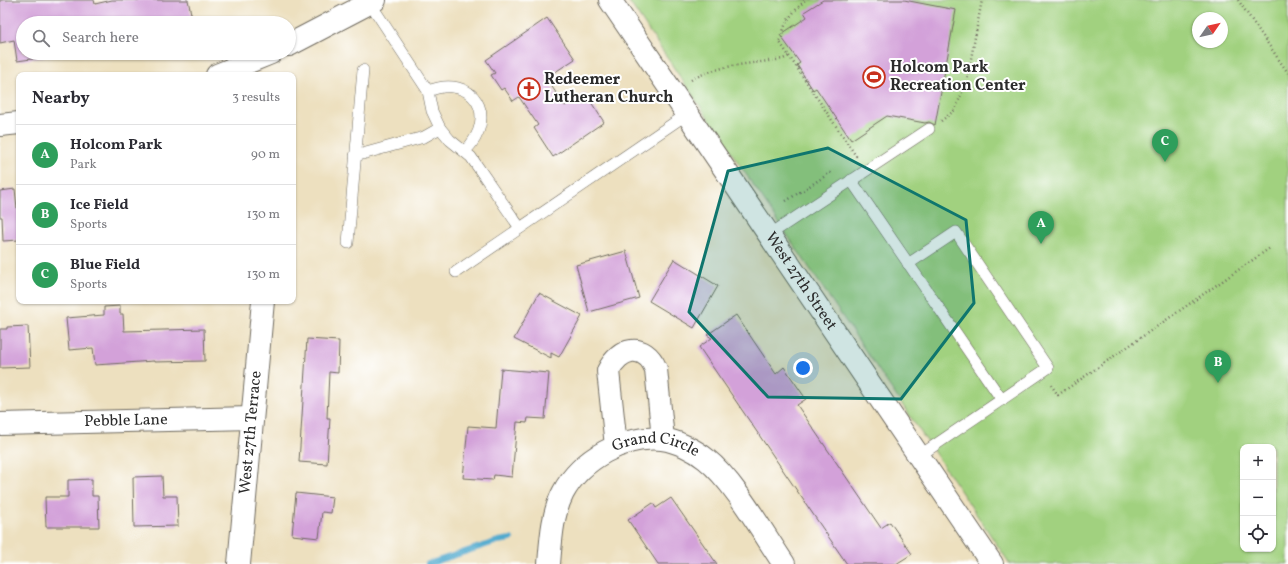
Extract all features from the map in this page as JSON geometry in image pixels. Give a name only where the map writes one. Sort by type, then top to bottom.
[{"type":"street","name":"West 27th Street","points":[[610,0],[992,564]]},
{"type":"street","points":[[296,41],[364,3]]},
{"type":"street","points":[[230,72],[256,60]]},
{"type":"street","points":[[0,125],[16,123]]},
{"type":"street","name":"West 27th Terrace","points":[[239,564],[263,304]]},
{"type":"street","points":[[616,446],[608,372],[613,361],[622,353],[632,351],[643,352],[651,359],[656,369],[663,439]]},
{"type":"street","name":"Pebble Lane","points":[[0,424],[252,418]]},
{"type":"street","name":"Grand Circle","points":[[549,564],[556,511],[563,493],[576,474],[593,459],[616,446],[639,440],[663,439],[682,445],[706,459],[727,480],[784,564]]},
{"type":"lane","points":[[364,3],[428,91],[432,111],[440,128],[450,140],[471,157],[520,228]]},
{"type":"lane","points":[[348,243],[363,70]]},
{"type":"lane","points":[[428,91],[438,87],[456,86],[472,96],[478,104],[481,115],[481,126],[478,136],[464,151]]},
{"type":"lane","points":[[456,272],[687,114]]},
{"type":"lane","points":[[355,156],[424,137],[440,128]]},
{"type":"lane","points":[[769,235],[928,129]]},
{"type":"lane","points":[[851,180],[1002,400]]},
{"type":"lane","points":[[908,264],[956,232],[1048,368],[919,456]]},
{"type":"path","points":[[805,0],[787,21],[783,32],[783,37],[779,42],[856,156],[850,160]]},
{"type":"path","points":[[928,129],[955,110],[967,80],[982,0]]},
{"type":"path","points":[[1238,0],[1288,73]]},
{"type":"path","points":[[691,80],[706,72],[728,66],[783,59],[789,56]]},
{"type":"path","points":[[786,201],[837,168]]},
{"type":"path","points":[[1049,381],[1058,395],[1270,248]]},
{"type":"highlighted area","points":[[828,148],[966,220],[974,303],[901,399],[768,397],[689,312],[728,171]]},
{"type":"green space","points":[[628,0],[1288,0],[1288,564],[1010,564]]},
{"type":"building","points":[[0,0],[94,0],[95,4],[112,0],[188,0],[192,16],[16,16],[16,54],[14,40],[0,43]]},
{"type":"building","name":"Holcom Park Recreation Center","points":[[823,0],[904,0],[956,10],[935,125],[929,122],[925,123],[887,116],[851,140],[816,88],[813,90],[797,65],[800,63],[780,35],[807,17],[804,12]]},
{"type":"building","name":"Redeemer Lutheran Church","points":[[547,18],[575,59],[546,78],[565,106],[585,93],[604,122],[553,157],[534,128],[538,125],[519,97],[513,101],[504,88],[501,90],[491,75],[495,73],[486,60]]},
{"type":"building","points":[[15,189],[16,240],[3,241],[2,217],[0,217],[0,191]]},
{"type":"building","points":[[626,251],[639,298],[589,312],[576,265]]},
{"type":"building","points":[[674,259],[718,286],[694,328],[649,301]]},
{"type":"building","points":[[539,293],[582,316],[559,357],[551,353],[551,358],[514,339]]},
{"type":"building","points":[[120,306],[120,314],[123,314],[124,331],[204,329],[205,361],[154,361],[95,365],[93,348],[69,350],[66,318],[104,315],[104,307]]},
{"type":"building","points":[[736,315],[776,374],[784,367],[806,399],[797,405],[881,528],[890,522],[912,554],[896,564],[847,564],[699,347],[712,338],[707,335]]},
{"type":"building","points":[[28,326],[30,367],[0,368],[0,329],[7,329],[7,327]]},
{"type":"building","points":[[307,339],[339,341],[338,373],[329,372],[327,418],[330,418],[327,464],[299,462]]},
{"type":"building","points":[[501,369],[549,373],[545,419],[528,418],[527,423],[517,422],[512,477],[494,475],[493,480],[463,478],[468,426],[496,428]]},
{"type":"building","points":[[162,476],[163,496],[177,496],[178,526],[134,527],[133,477]]},
{"type":"building","points":[[92,479],[92,496],[98,496],[99,527],[46,527],[45,497],[68,497],[68,480]]},
{"type":"building","points":[[296,493],[333,497],[331,513],[322,512],[319,538],[292,535]]},
{"type":"building","points":[[671,498],[717,564],[658,564],[628,520],[653,503],[656,508]]},
{"type":"waterway","points":[[428,564],[498,541],[511,539]]},
{"type":"place","name":"Holcom Park Recreation Center","points":[[874,77]]},
{"type":"place","name":"Redeemer Lutheran Church","points":[[529,89]]},
{"type":"place","name":"Blue Field","points":[[1165,162]]},
{"type":"place","name":"Holcom Park","points":[[1041,244]]},
{"type":"place","name":"Ice Field","points":[[1218,383]]}]
